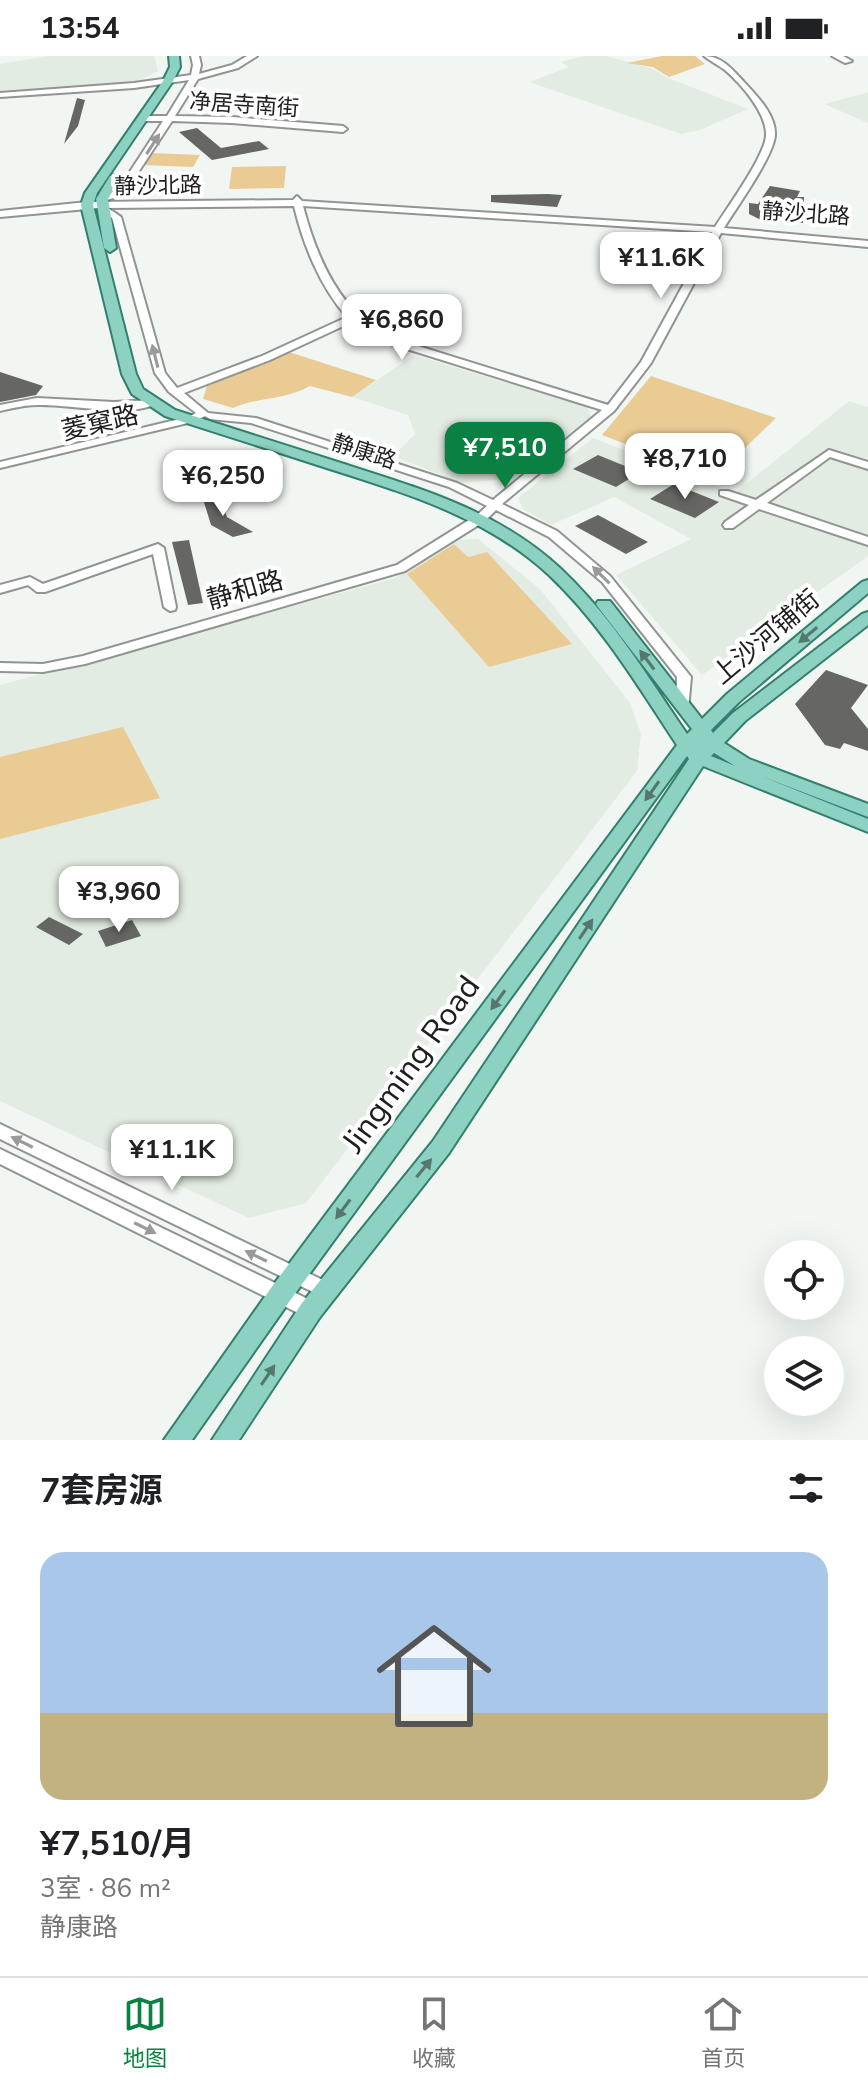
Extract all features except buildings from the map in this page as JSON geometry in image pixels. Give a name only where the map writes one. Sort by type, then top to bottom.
[{"type":"main road","points":[[174,56],[181,79]]},
{"type":"main road","points":[[152,403],[137,391],[129,374],[98,204],[181,79],[185,56]]},
{"type":"main road","name":"静康路","points":[[98,204],[139,372],[145,384],[162,399],[203,418]]},
{"type":"main road","name":"静康路","points":[[152,403],[439,499],[488,512],[548,551],[587,585],[683,707],[699,744]]},
{"type":"main road","name":"静康路","points":[[488,512],[588,603],[699,744]]},
{"type":"main road","name":"上沙河铺街","points":[[699,744],[868,585]]},
{"type":"main road","name":"上沙河铺街","points":[[699,744],[739,717],[868,617]]},
{"type":"main road","points":[[699,744],[868,811]]},
{"type":"main road","points":[[699,744],[868,826]]},
{"type":"main road","points":[[225,1440],[311,1310],[441,1147],[699,744]]},
{"type":"main road","name":"Jingming Road","points":[[177,1440],[294,1275],[699,744]]},
{"type":"street","points":[[181,79],[195,56]]},
{"type":"street","points":[[0,95],[181,79],[243,65],[253,56]]},
{"type":"street","name":"静和路","points":[[0,667],[43,668],[85,660],[362,581],[414,561],[488,512],[610,409],[646,363],[720,228],[766,152],[771,134],[764,112],[747,90],[728,69],[708,56]]},
{"type":"street","points":[[836,56],[848,61]]},
{"type":"street","name":"净居寺南街","points":[[156,118],[343,129]]},
{"type":"street","points":[[297,201],[302,228],[345,309],[382,338],[610,409]]},
{"type":"street","name":"静沙北路","points":[[0,214],[98,204],[297,201],[868,236]]},
{"type":"street","points":[[98,204],[116,217],[160,373],[203,418]]},
{"type":"street","name":"静沙北路","points":[[720,228],[868,244]]},
{"type":"street","points":[[176,392],[266,358],[353,318]]},
{"type":"street","points":[[0,408],[36,403],[130,407],[152,403]]},
{"type":"street","name":"菱窠路","points":[[1,470],[203,418]]},
{"type":"street","points":[[729,525],[829,453],[868,466]]},
{"type":"street","points":[[724,493],[868,541]]},
{"type":"street","points":[[0,589],[30,581],[41,589],[158,548],[170,607]]},
{"type":"street","points":[[0,1131],[326,1290]]},
{"type":"street","points":[[0,1156],[311,1310]]},
{"type":"shaded area","points":[[48,56],[154,56],[158,71],[136,82],[0,92],[0,64]]},
{"type":"shaded area","points":[[584,56],[606,56],[651,68],[668,78],[748,109],[700,130],[681,134],[529,82],[569,67],[561,62]]},
{"type":"shaded area","points":[[662,56],[695,56],[705,64],[669,77],[653,67],[627,63]]},
{"type":"shaded area","points":[[866,93],[868,123],[824,104]]},
{"type":"shaded area","points":[[152,153],[200,155],[193,167],[144,165]]},
{"type":"shaded area","points":[[286,166],[284,188],[229,189],[232,167]]},
{"type":"shaded area","points":[[289,352],[376,380],[352,397],[310,386],[291,394],[233,408],[203,399],[207,386]]},
{"type":"shaded area","points":[[414,355],[587,407],[592,418],[505,479],[462,483],[393,456],[415,434],[408,415],[352,397]]},
{"type":"shaded area","points":[[651,376],[776,418],[714,478],[602,435]]},
{"type":"shaded area","points":[[849,401],[868,407],[868,556],[702,675],[616,575],[691,539],[614,497],[551,525],[523,509],[518,498],[593,438],[735,493]]},
{"type":"shaded area","points":[[478,539],[540,589],[630,703],[641,734],[637,771],[306,1203],[249,1218],[0,1101],[0,685],[396,578],[448,540]]},
{"type":"shaded area","points":[[454,544],[468,557],[487,552],[572,644],[489,667],[407,574]]},
{"type":"shaded area","points":[[123,727],[160,798],[0,839],[0,757]]}]
